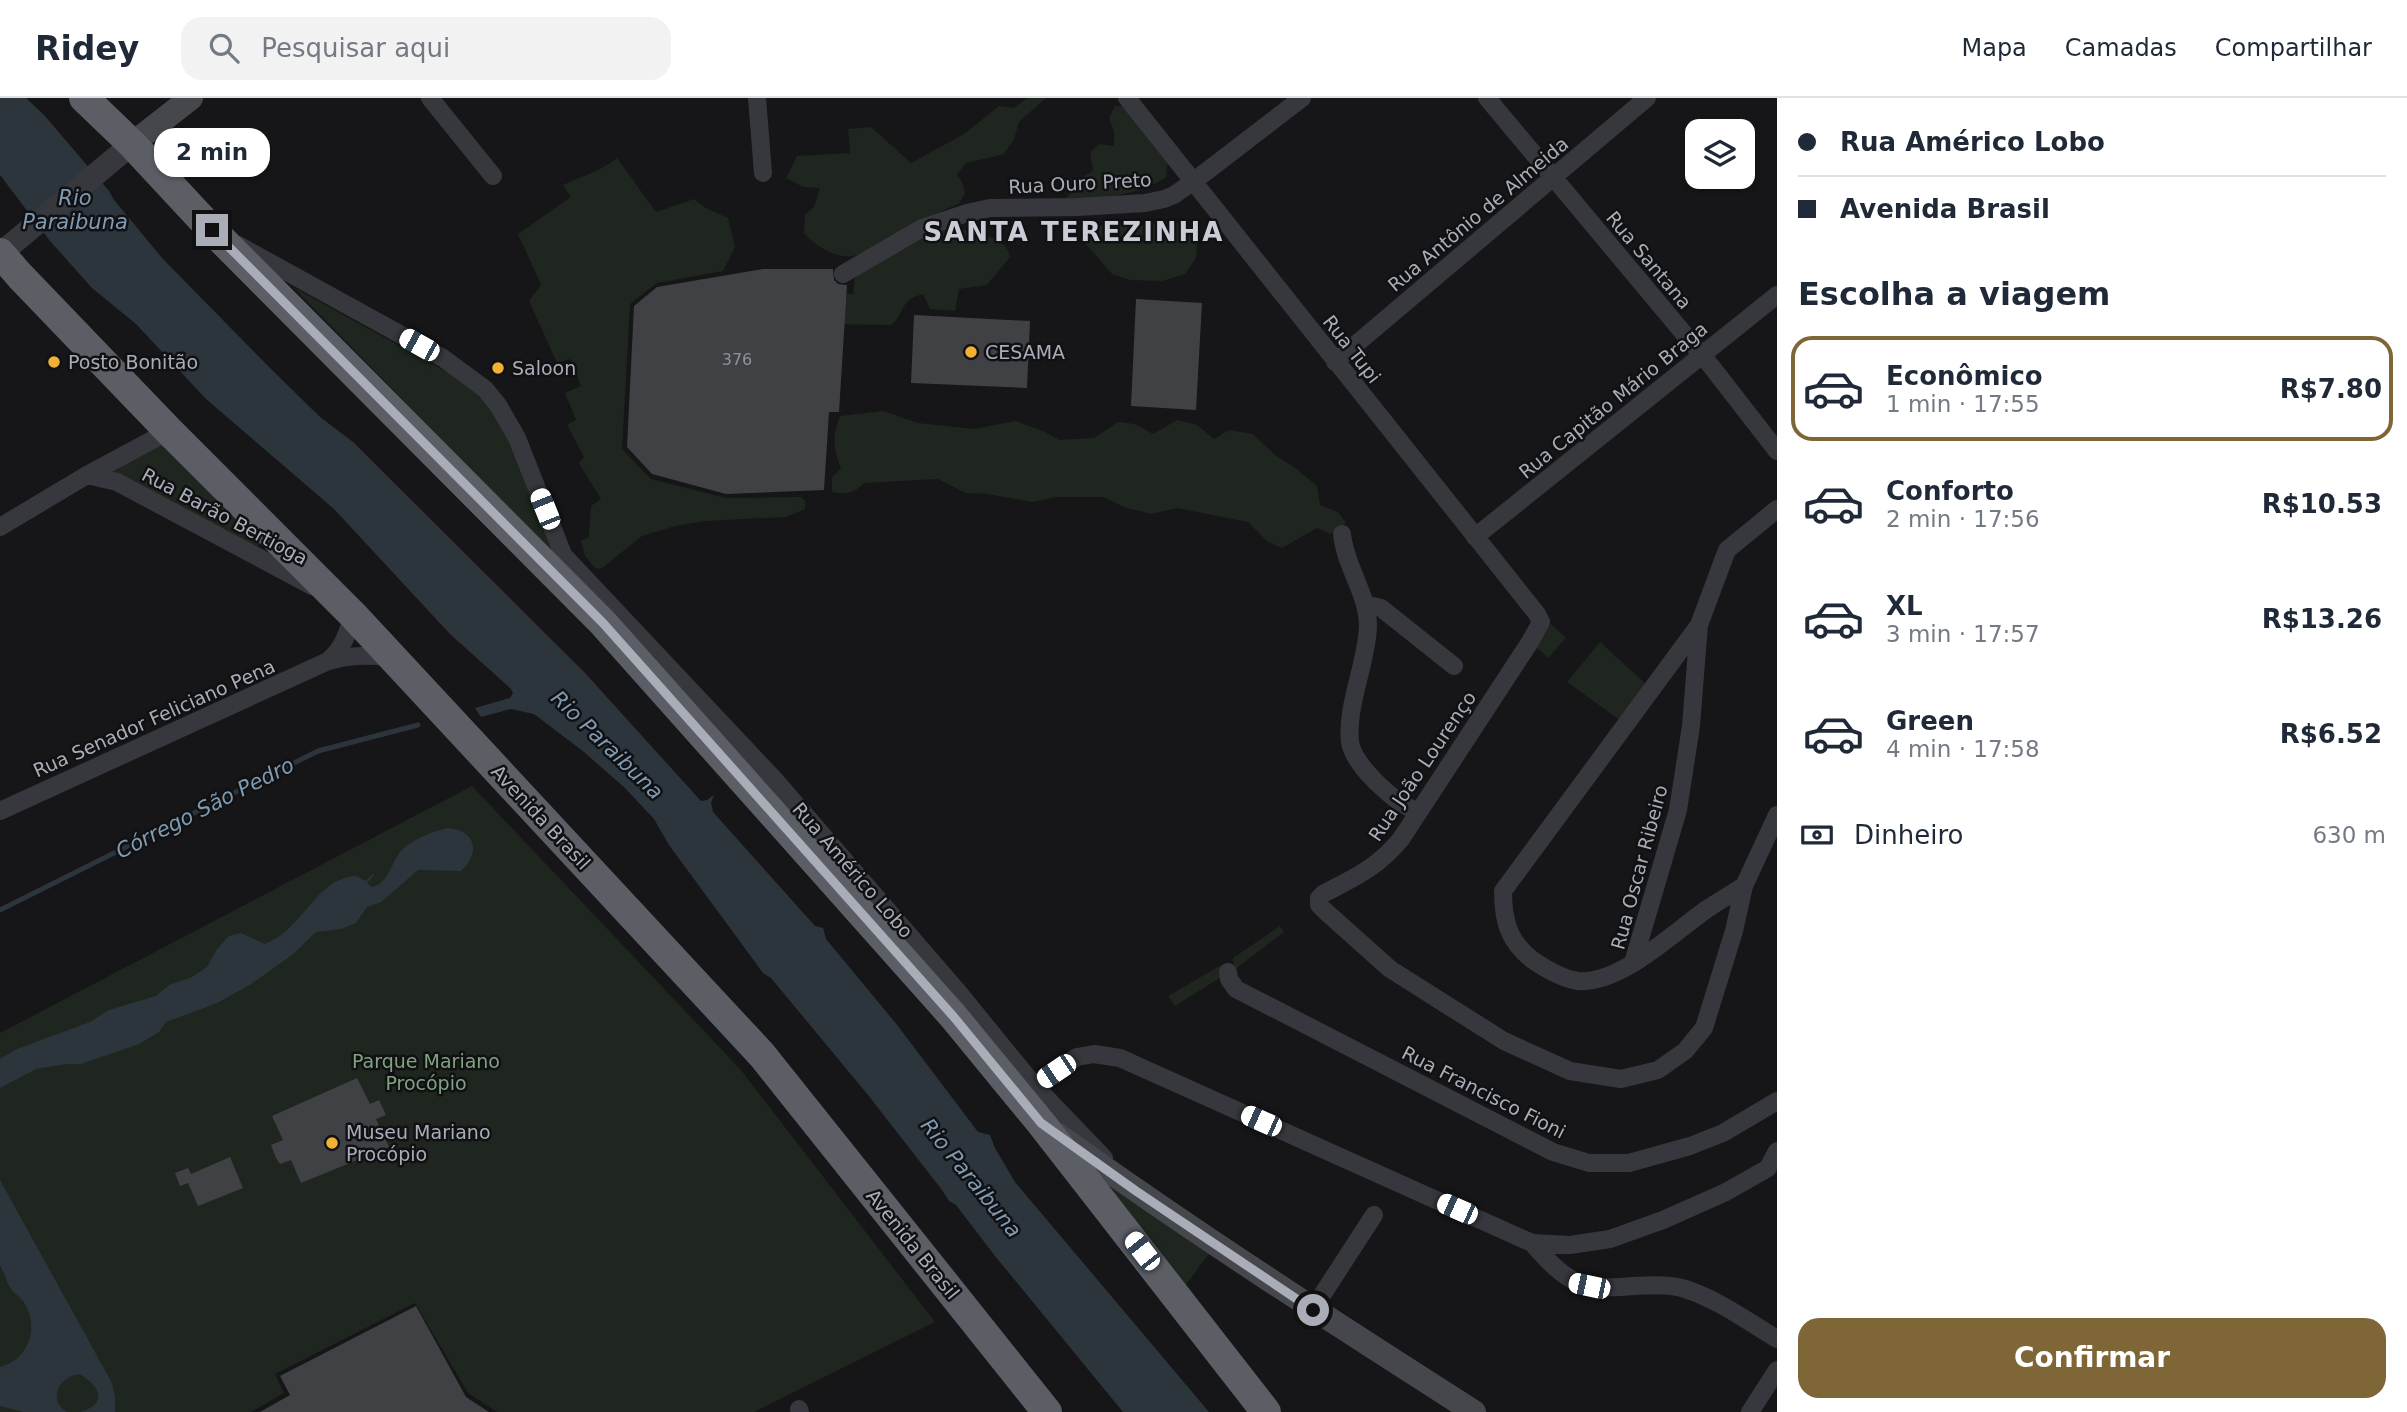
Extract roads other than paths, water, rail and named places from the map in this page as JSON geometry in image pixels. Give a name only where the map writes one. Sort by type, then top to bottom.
[{"type":"highway","points":[[84,98],[121,153],[212,230],[578,596],[944,1005],[1027,1091],[1041,1123],[1266,1412]]},
{"type":"highway","name":"Avenida Brasil","points":[[6,249],[20,276],[169,431],[346,608],[762,1055],[1047,1412]]},
{"type":"main road","points":[[121,153],[191,98]]},
{"type":"main road","name":"Rua Américo Lobo","points":[[1041,1123],[1136,1191],[1313,1310],[1474,1412]]},
{"type":"street","points":[[430,98],[493,176]]},
{"type":"street","points":[[757,98],[763,173]]},
{"type":"street","name":"Rua Tupi","points":[[1127,98],[1537,614],[1540,626]]},
{"type":"street","name":"Rua Ouro Preto","points":[[843,274],[922,228],[953,216],[990,208],[1144,203],[1174,195],[1302,98]]},
{"type":"street","name":"Rua Santana","points":[[1487,98],[1702,355],[1777,451]]},
{"type":"street","name":"Rua Antônio de Almeida","points":[[1335,362],[1647,98]]},
{"type":"street","points":[[6,249],[121,153]]},
{"type":"street","name":"Rua Américo Lobo","points":[[212,230],[443,358],[485,389],[498,405],[517,438],[578,596]]},
{"type":"street","name":"Rua Capitão Mário Braga","points":[[1475,537],[1777,295]]},
{"type":"street","points":[[0,527],[87,475],[169,431]]},
{"type":"street","name":"Rua Barão Bertioga","points":[[87,475],[117,482],[346,608]]},
{"type":"street","points":[[1633,963],[1606,977],[1578,981],[1549,971],[1522,952],[1511,935],[1503,914],[1503,891],[1699,625],[1727,550],[1777,509]]},
{"type":"street","points":[[1342,534],[1343,550],[1367,610],[1368,628],[1350,743],[1359,762],[1371,777],[1396,802],[1418,812]]},
{"type":"street","name":"Rua Américo Lobo","points":[[564,556],[684,681],[819,830],[1027,1091],[1136,1191]]},
{"type":"street","points":[[1367,610],[1373,606],[1381,608],[1454,666]]},
{"type":"street","name":"Rua Senador Feliciano Pena","points":[[326,663],[346,640],[346,608]]},
{"type":"street","name":"Rua Oscar Ribeiro","points":[[1633,963],[1678,810],[1691,726],[1699,625]]},
{"type":"street","name":"Rua João Lourenço","points":[[1540,626],[1386,857],[1323,894],[1319,898],[1319,905],[1390,969],[1504,1041],[1570,1072],[1621,1079],[1658,1070],[1685,1051],[1704,1028],[1734,931],[1744,886]]},
{"type":"street","name":"Rua Senador Feliciano Pena","points":[[0,811],[326,663],[345,656],[389,657]]},
{"type":"street","points":[[1744,886],[1777,815]]},
{"type":"street","name":"Rua Oscar Ribeiro","points":[[1633,963],[1709,907],[1744,886]]},
{"type":"street","name":"Rua Francisco Fioni","points":[[1228,972],[1236,989],[1553,1152],[1589,1163],[1629,1163],[1690,1146],[1723,1133],[1777,1101]]},
{"type":"street","points":[[1027,1091],[1077,1057],[1094,1054],[1120,1058],[1532,1243],[1570,1245],[1610,1239],[1663,1220],[1726,1192],[1774,1161]]},
{"type":"street","points":[[1313,1310],[1374,1215]]},
{"type":"street","points":[[1532,1243],[1555,1270],[1575,1283],[1603,1289],[1649,1285],[1679,1287],[1704,1295],[1777,1339]]},
{"type":"street","points":[[1749,1412],[1777,1370]]},
{"type":"water","name":"Rio Paraibuna","points":[[0,98],[26,98],[44,115],[163,259],[268,366],[320,417],[353,442],[585,673],[701,801],[714,795],[711,803],[713,812],[815,926],[823,928],[826,939],[898,1026],[978,1132],[990,1135],[1015,1182],[1209,1412],[1123,1412],[956,1205],[949,1201],[868,1095],[771,978],[763,973],[669,845],[654,819],[625,788],[584,752],[534,714],[511,709],[481,717],[475,708],[510,698],[513,693],[511,689],[450,634],[334,509],[206,399],[136,324],[92,288],[50,241],[0,175]]},
{"type":"water","points":[[447,828],[464,833],[472,843],[471,857],[461,871],[418,870],[381,902],[367,907],[356,923],[341,929],[316,932],[292,955],[251,984],[217,1003],[166,1022],[159,1032],[139,1044],[81,1064],[36,1069],[0,1088],[0,1059],[17,1049],[90,1022],[109,1010],[156,996],[169,985],[192,977],[207,967],[217,949],[229,936],[241,933],[265,944],[277,938],[335,882],[356,876],[366,881],[373,874],[367,883],[372,887],[378,885],[406,846],[423,836]]},
{"type":"water","points":[[0,1180],[112,1383],[115,1412],[79,1412],[94,1405],[98,1395],[92,1384],[79,1374],[66,1380],[58,1390],[58,1401],[67,1412],[23,1412],[0,1406],[0,1367],[19,1357],[25,1349],[31,1321],[23,1301],[10,1287],[0,1265]]},
{"type":"waterway","name":"Córrego São Pedro","points":[[0,910],[318,751],[418,725]]},
{"type":"place","name":"CESAMA","points":[[971,352]]},
{"type":"place","name":"Posto Bonitão","points":[[54,362]]},
{"type":"place","name":"Saloon","points":[[498,368]]},
{"type":"place","name":"Museu Mariano Procópio","points":[[332,1143]]},
{"type":"district","name":"SANTA TEREZINHA","points":[[1074,232]]},
{"type":"park label","name":"Parque Mariano Procópio","points":[[426,1072]]}]
